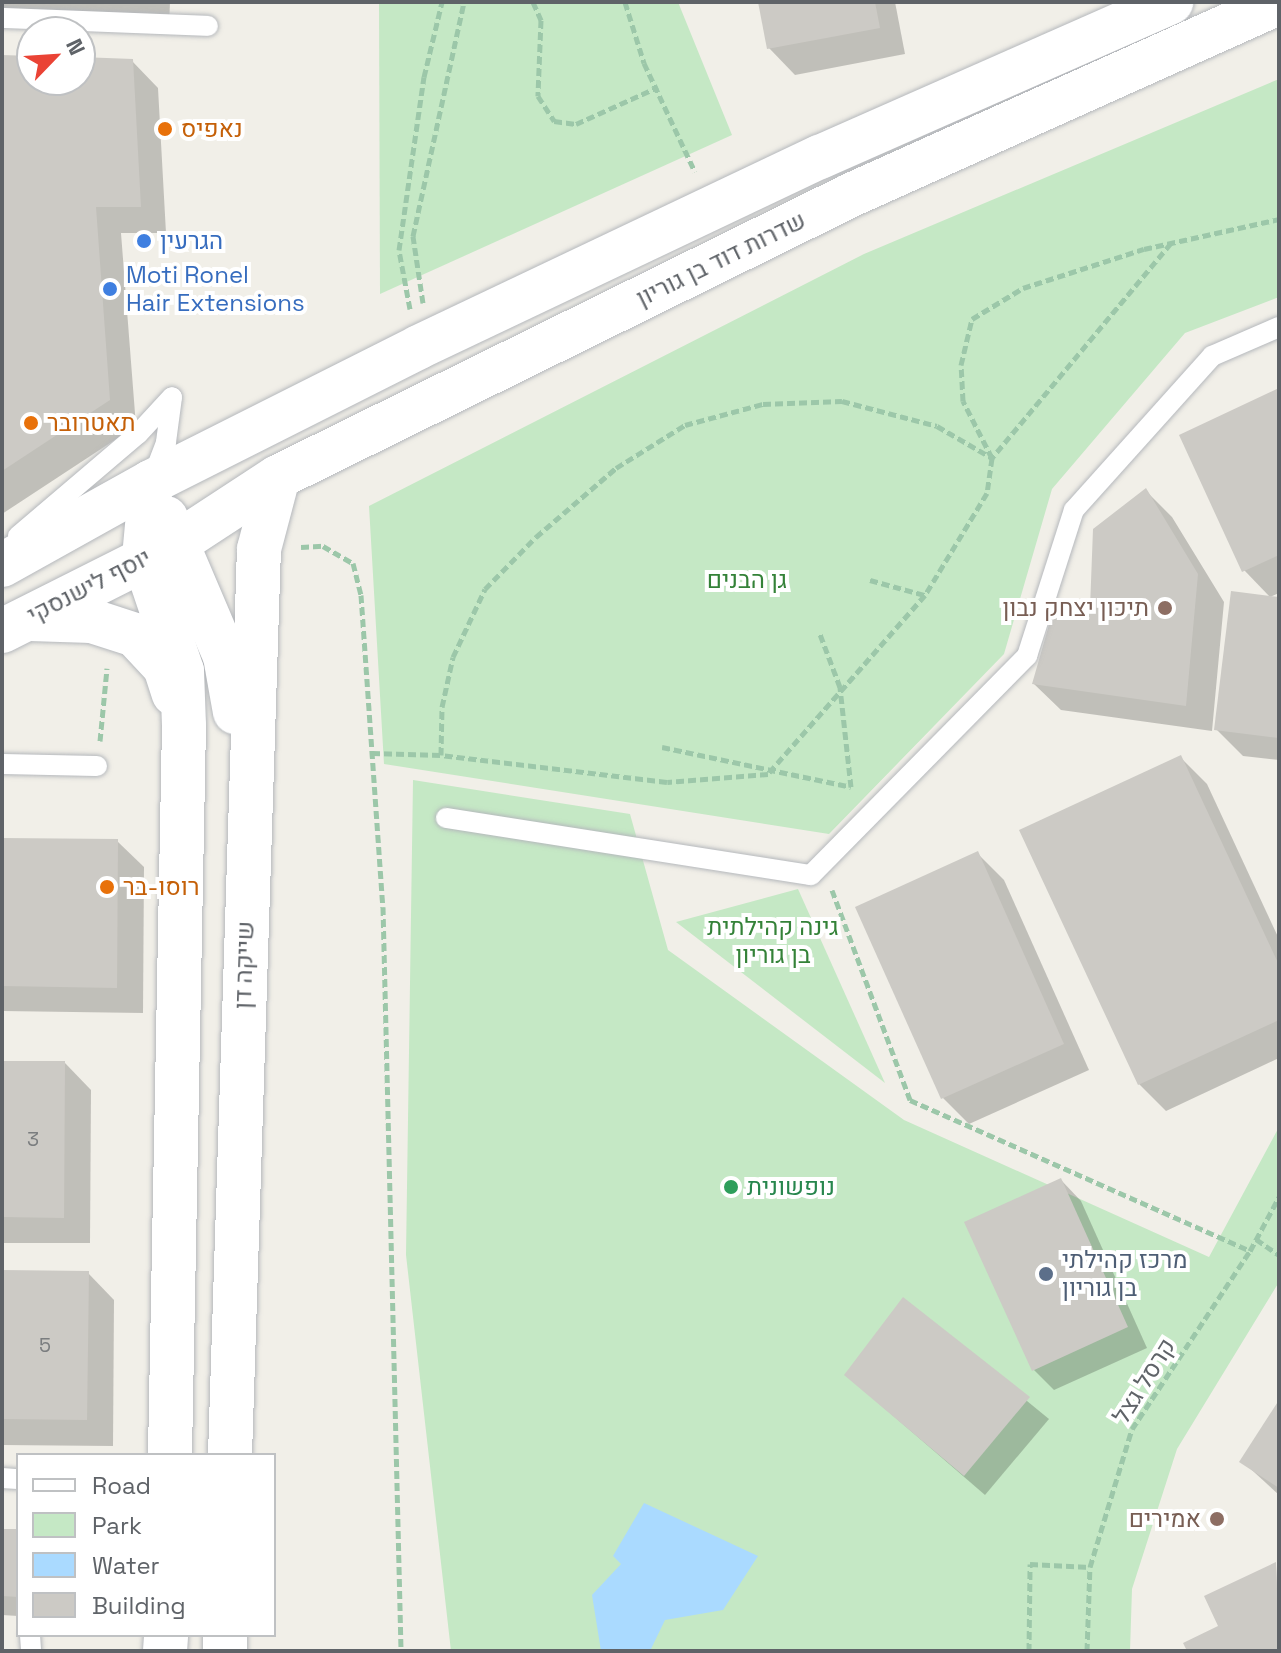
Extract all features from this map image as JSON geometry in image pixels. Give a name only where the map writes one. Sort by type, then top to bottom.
[{"type":"main road","name":"שדרות דוד בן גוריון","points":[[151,482],[419,347],[711,210],[1171,2]]},
{"type":"main road","name":"שדרות דוד בן גוריון","points":[[161,551],[278,477],[851,195],[1279,3]]},
{"type":"main road","name":"שייקה דן","points":[[230,1453],[259,549],[278,477]]},
{"type":"main road","points":[[2,565],[151,482],[182,671],[184,725],[170,1453]]},
{"type":"main road","points":[[161,551],[225,656],[249,797]]},
{"type":"main road","name":"יוסף לישנסקי","points":[[13,625],[161,551]]},
{"type":"main road","points":[[13,625],[92,621],[135,635],[165,667],[184,725]]},
{"type":"lane","points":[[2,18],[208,26]]},
{"type":"lane","points":[[446,818],[811,875],[1027,656],[1074,510],[1212,356],[1279,327]]},
{"type":"lane","points":[[2,549],[76,490],[172,397],[166,442],[151,482]]},
{"type":"lane","points":[[2,764],[97,766]]},
{"type":"path","points":[[412,322],[399,250],[424,77],[442,2]]},
{"type":"path","points":[[424,316],[413,236],[464,2]]},
{"type":"path","points":[[533,2],[542,45],[538,96],[554,121],[576,124],[658,87]]},
{"type":"path","points":[[625,2],[644,63],[658,87],[711,210]]},
{"type":"path","points":[[992,458],[963,401],[961,365],[972,319],[1023,288],[1171,243],[1279,219]]},
{"type":"path","points":[[372,753],[441,755],[667,782],[768,774],[840,687],[925,595],[987,493],[992,458],[1171,243]]},
{"type":"path","points":[[441,755],[442,707],[453,657],[485,589],[616,468],[685,425],[763,404],[842,401],[937,426],[992,458]]},
{"type":"path","points":[[259,549],[323,546],[353,563],[361,595],[383,907],[401,1651]]},
{"type":"path","points":[[870,580],[925,595]]},
{"type":"path","points":[[662,747],[768,774],[851,787],[840,687],[820,634]]},
{"type":"path","points":[[97,766],[106,681]]},
{"type":"path","points":[[823,862],[910,1100],[1250,1251]]},
{"type":"path","name":"קרסל גצל","points":[[1087,1651],[1090,1567],[1132,1429],[1250,1251],[1279,1197]]},
{"type":"path","points":[[1256,1239],[1279,1255]]},
{"type":"path","points":[[1029,1651],[1030,1564],[1090,1567]]},
{"type":"green space","points":[[379,2],[678,2],[732,135],[380,294]]},
{"type":"green space","name":"גן הבנים","points":[[1279,79],[1279,297],[1185,333],[1052,489],[1004,654],[829,834],[384,764],[369,506],[864,254]]},
{"type":"green space","name":"נופשונית","points":[[413,780],[630,814],[668,950],[904,1120],[1209,1257],[1279,1127],[1279,1282],[1177,1449],[1132,1589],[1130,1651],[451,1651],[406,1255]]},
{"type":"green space","name":"גינה קהילתית בן גוריון","points":[[798,889],[885,1083],[676,922]]},
{"type":"water","points":[[644,1503],[758,1556],[723,1610],[665,1620],[650,1651],[601,1651],[592,1595],[621,1564],[613,1556]]},
{"type":"building","points":[[758,2],[875,2],[880,28],[767,49]]},
{"type":"building","points":[[2,55],[16,55],[16,96],[96,96],[96,58],[133,59],[141,207],[96,207],[110,400],[2,471]]},
{"type":"building","points":[[1279,388],[1279,555],[1242,572],[1179,435]]},
{"type":"building","points":[[1146,488],[1198,574],[1186,706],[1032,684],[1055,604],[1090,608],[1093,529]]},
{"type":"building","points":[[1231,591],[1279,597],[1279,738],[1214,730]]},
{"type":"building","points":[[1181,755],[1279,965],[1279,1020],[1138,1085],[1019,830]]},
{"type":"building","points":[[2,838],[118,839],[117,988],[2,986]]},
{"type":"building","points":[[978,851],[1064,1044],[941,1099],[855,907]]},
{"type":"building","points":[[2,1061],[65,1061],[64,1218],[2,1217]]},
{"type":"building","name":"מרכז קהילתי בן גוריון","points":[[1061,1178],[1128,1327],[1032,1371],[964,1222]]},
{"type":"building","points":[[2,1270],[89,1271],[87,1420],[2,1419]]},
{"type":"building","points":[[903,1297],[1030,1397],[964,1476],[844,1375]]},
{"type":"building","points":[[1279,1400],[1279,1488],[1239,1462]]},
{"type":"building","points":[[2,1529],[16,1529],[16,1597],[2,1596]]},
{"type":"building","points":[[1276,1562],[1279,1651],[1187,1651],[1183,1643],[1218,1626],[1204,1596]]},
{"type":"place","name":"נאפיס","points":[[165,129]]},
{"type":"place","name":"הגרעין","points":[[144,241]]},
{"type":"place","name":"Moti Ronel Hair Extensions","points":[[110,289]]},
{"type":"place","name":"תאטרובר","points":[[31,423]]},
{"type":"place","name":"תיכון יצחק נבון","points":[[1165,608]]},
{"type":"place","name":"רוסו-בר","points":[[107,887]]},
{"type":"place","name":"נופשונית","points":[[731,1187]]},
{"type":"place","name":"מרכז קהילתי בן גוריון","points":[[1046,1274]]},
{"type":"place","name":"אמירים","points":[[1217,1519]]}]
